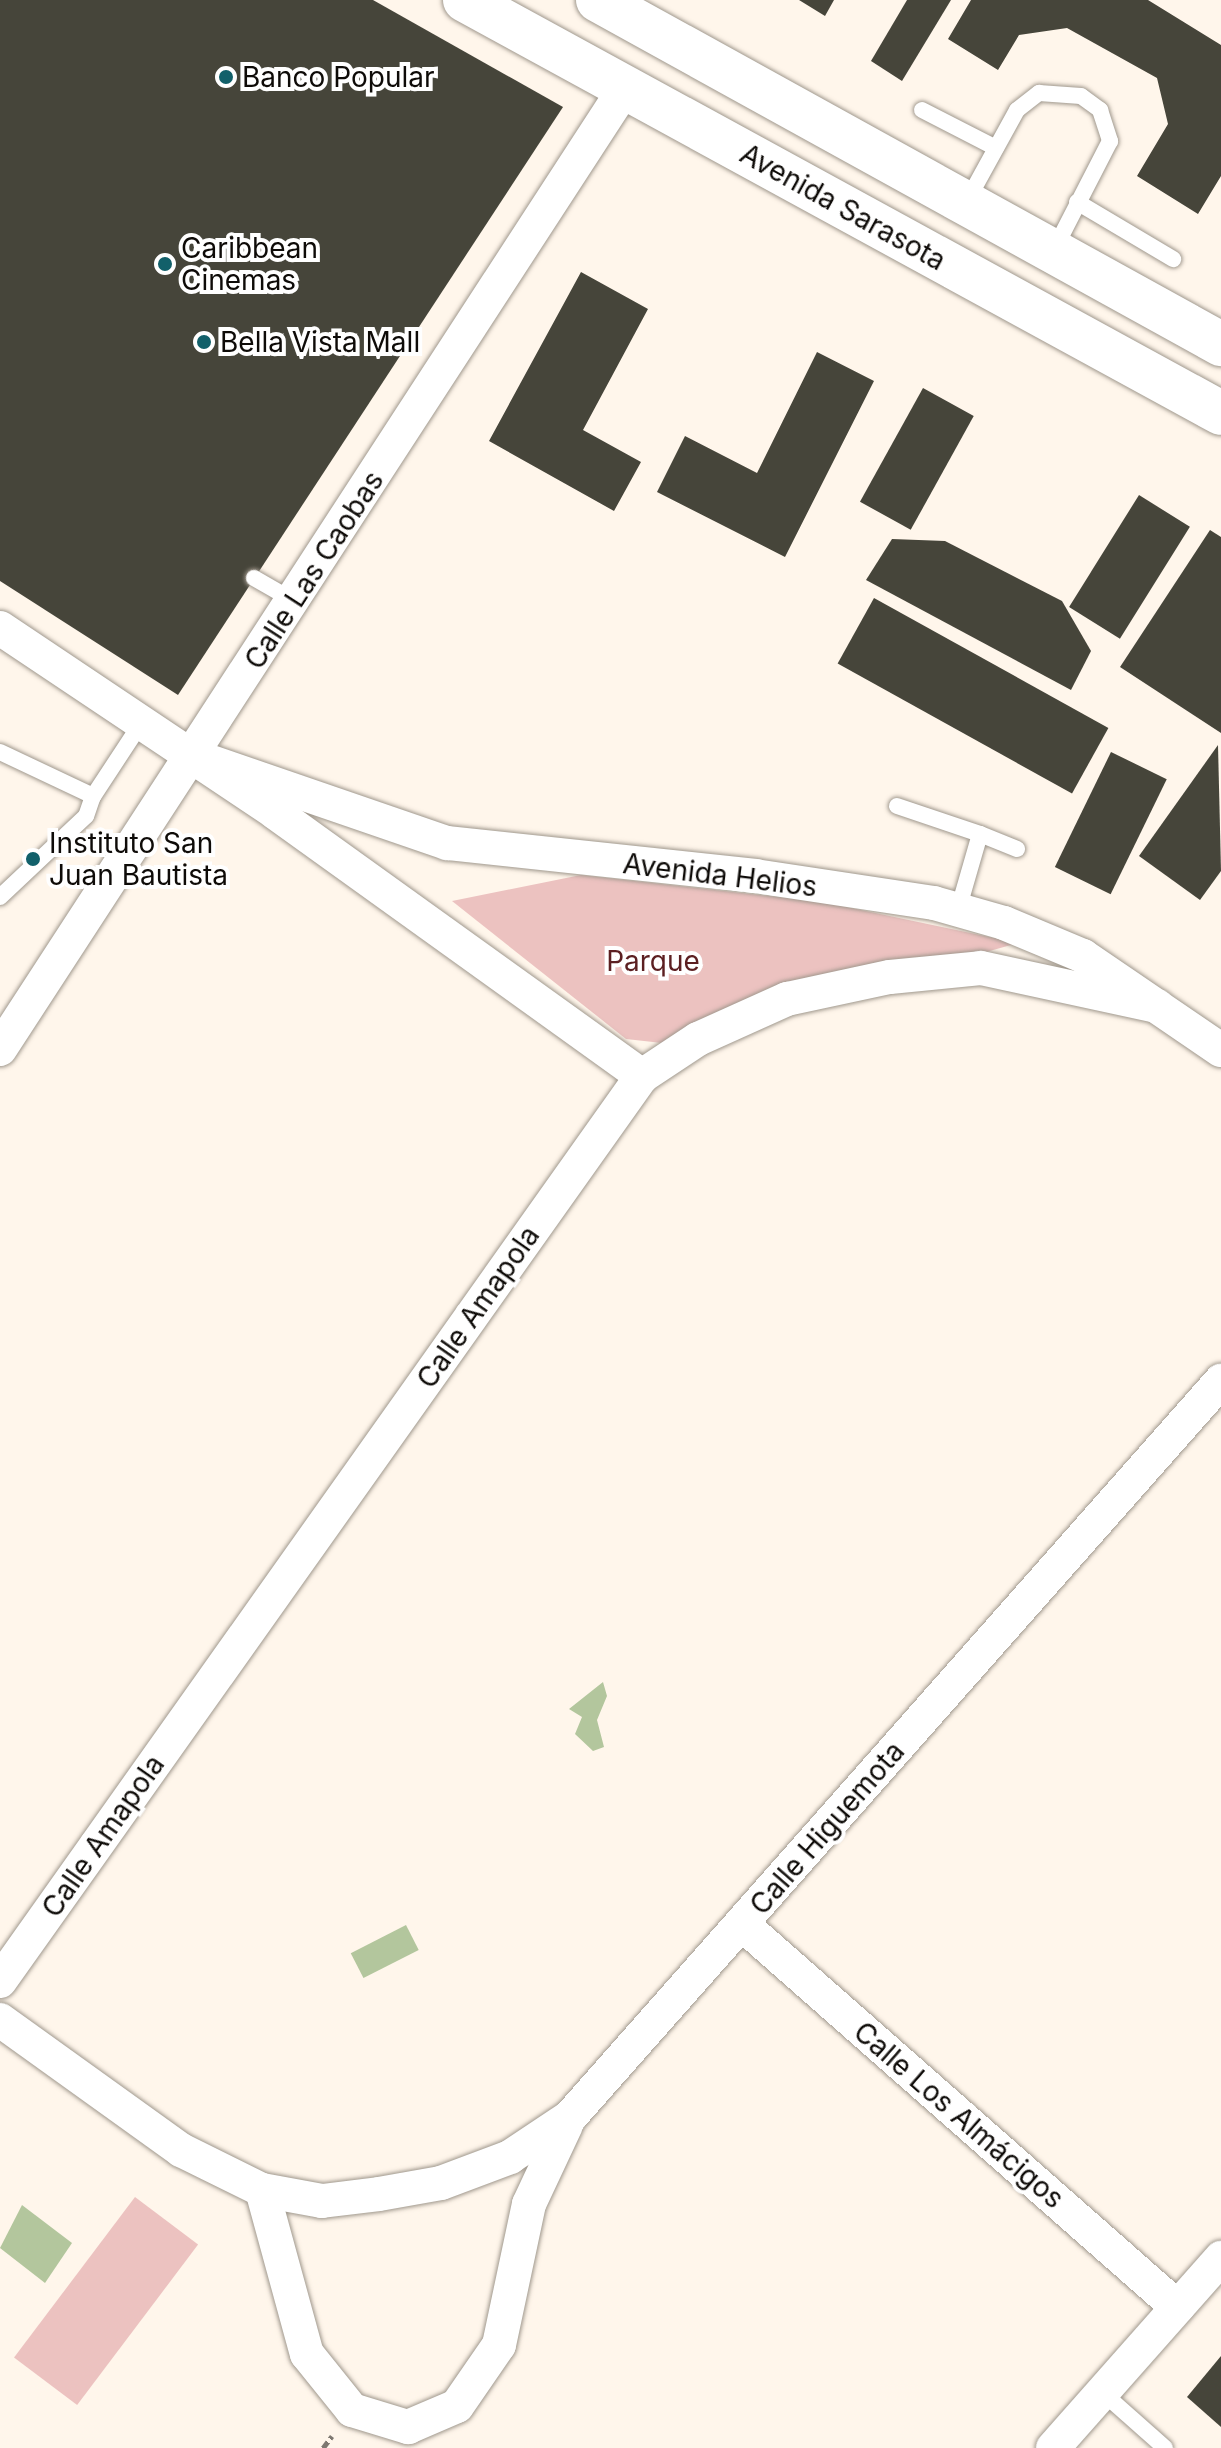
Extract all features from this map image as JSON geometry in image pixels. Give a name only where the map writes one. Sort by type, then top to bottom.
[{"type":"main road","name":"Avenida Sarasota","points":[[465,0],[1221,413]]},
{"type":"main road","points":[[598,0],[1221,344]]},
{"type":"street","name":"Calle Las Caobas","points":[[0,1049],[194,756],[625,88]]},
{"type":"street","name":"Avenida Helios","points":[[0,628],[194,756],[642,1076]]},
{"type":"street","name":"Avenida Helios","points":[[194,756],[447,843],[755,876],[958,910],[1083,956],[1221,1050]]},
{"type":"street","name":"Calle Amapola","points":[[0,1981],[642,1076],[698,1039],[787,999],[890,977],[981,968],[1157,1006]]},
{"type":"street","name":"Calle Higuemota","points":[[0,2020],[181,2150],[262,2190],[322,2201],[379,2194],[441,2183],[510,2157],[570,2117],[1221,1381]]},
{"type":"street","name":"Calle Los Almácigos","points":[[742,1924],[1177,2307]]},
{"type":"street","points":[[262,2190],[307,2354],[352,2410],[408,2427],[457,2406],[499,2345],[529,2204],[570,2117]]},
{"type":"street","points":[[1053,2448],[1221,2258]]},
{"type":"lane","points":[[966,203],[1017,110],[1039,93],[1081,96],[1110,129],[1053,251]]},
{"type":"lane","points":[[922,110],[996,148]]},
{"type":"lane","points":[[1077,202],[1173,259]]},
{"type":"lane","points":[[254,578],[294,601]]},
{"type":"lane","points":[[0,897],[86,816],[92,798],[142,722]]},
{"type":"lane","points":[[0,752],[89,791],[92,798]]},
{"type":"lane","points":[[897,806],[1017,849]]},
{"type":"lane","points":[[958,910],[980,834]]},
{"type":"lane","points":[[1102,2392],[1165,2448]]},
{"type":"green space","name":"Parque","points":[[581,875],[823,902],[1018,943],[662,1043],[626,1039],[452,901]]},
{"type":"green space","points":[[135,2197],[198,2245],[77,2405],[14,2358]]},
{"type":"shaded area","points":[[603,1682],[607,1696],[597,1720],[604,1747],[593,1751],[575,1734],[582,1717],[569,1709]]},
{"type":"shaded area","points":[[406,1925],[419,1950],[363,1978],[351,1953]]},
{"type":"shaded area","points":[[22,2205],[72,2243],[45,2283],[0,2248]]},
{"type":"building","name":"Bella Vista Mall","points":[[0,0],[373,0],[563,107],[178,695],[0,581]]},
{"type":"building","points":[[799,0],[834,0],[825,16]]},
{"type":"building","points":[[907,0],[951,0],[902,81],[871,61]]},
{"type":"building","points":[[971,0],[1148,0],[1221,45],[1221,176],[1198,214],[1137,176],[1168,124],[1157,78],[1067,28],[1019,35],[998,70],[948,39]]},
{"type":"building","points":[[581,272],[648,309],[583,430],[641,462],[614,511],[489,441]]},
{"type":"building","points":[[817,352],[874,381],[785,557],[657,492],[685,436],[757,473]]},
{"type":"building","points":[[923,388],[974,416],[911,530],[860,502]]},
{"type":"building","points":[[1139,495],[1190,527],[1120,639],[1069,607]]},
{"type":"building","points":[[1210,530],[1221,537],[1221,733],[1120,667]]},
{"type":"building","points":[[892,539],[945,541],[1062,601],[1091,651],[1071,690],[866,580]]},
{"type":"building","points":[[874,598],[1108,728],[1072,794],[838,664]]},
{"type":"building","points":[[1218,745],[1221,871],[1200,900],[1139,856]]},
{"type":"building","points":[[1111,752],[1167,779],[1111,894],[1055,867]]},
{"type":"building","points":[[1221,2356],[1221,2427],[1187,2397]]},
{"type":"place","name":"Banco Popular","points":[[226,77]]},
{"type":"place","name":"Caribbean Cinemas","points":[[165,264]]},
{"type":"place","name":"Bella Vista Mall","points":[[204,342]]},
{"type":"place","name":"Instituto San Juan Bautista","points":[[33,859]]}]
